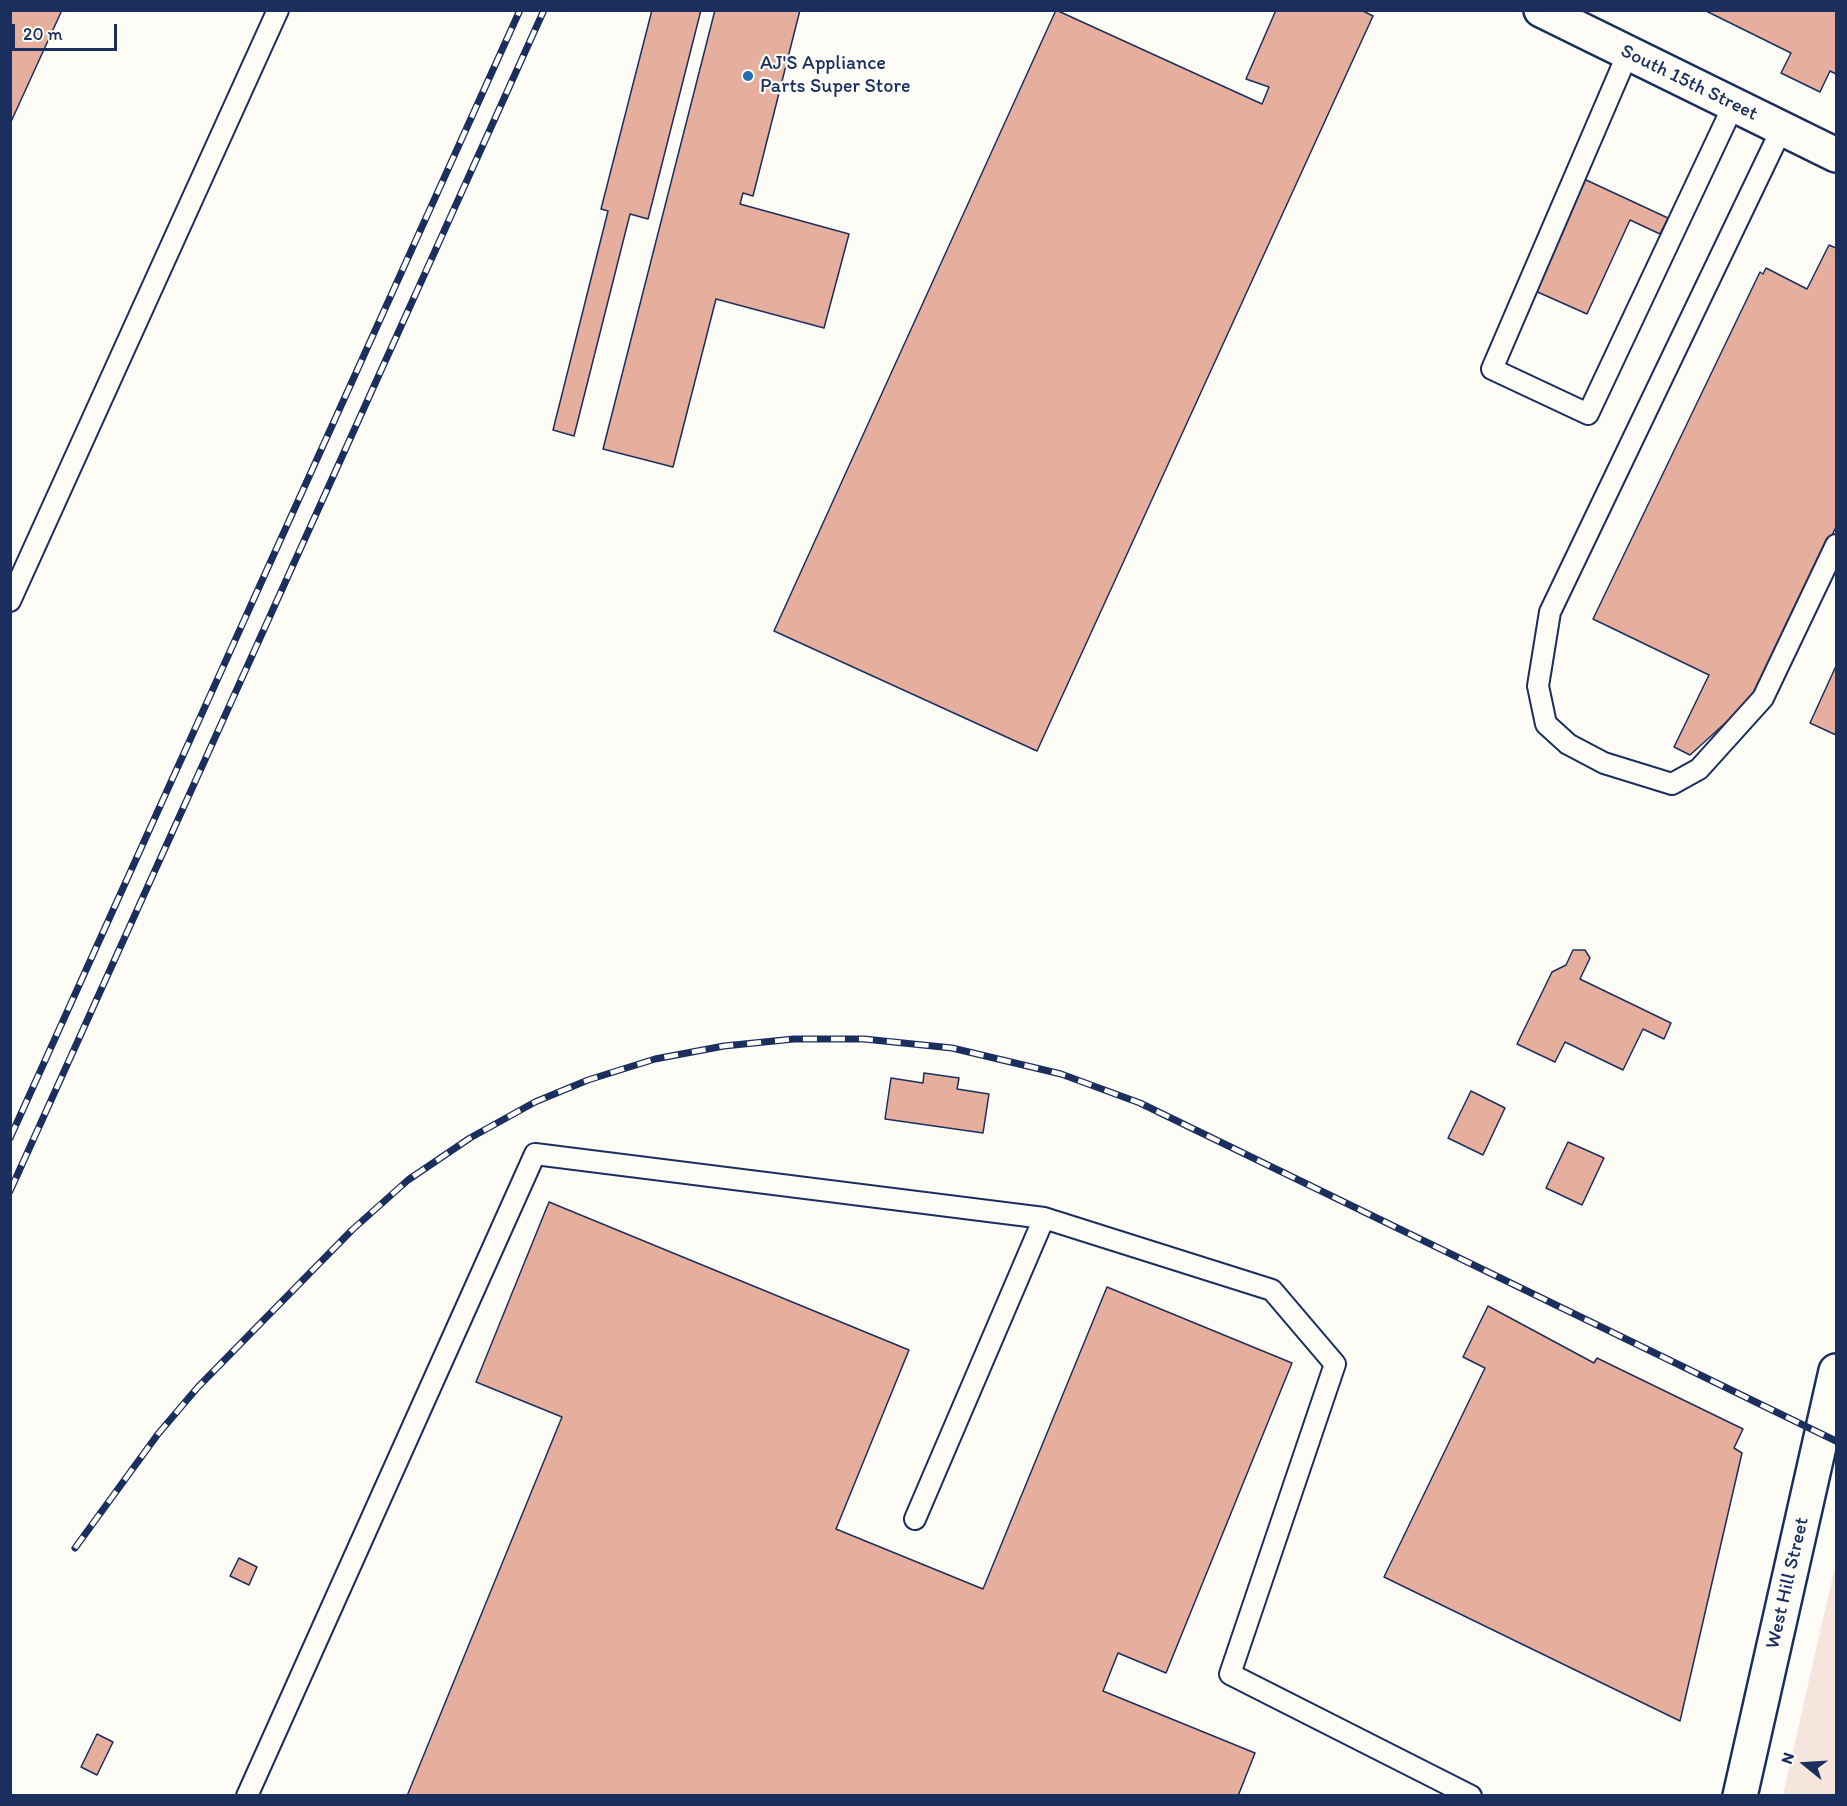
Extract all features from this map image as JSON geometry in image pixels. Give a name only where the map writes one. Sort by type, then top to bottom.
[{"type":"street","name":"South 15th Street","points":[[1541,10],[1836,155]]},
{"type":"street","name":"West Hill Street","points":[[1740,1796],[1836,1371]]},
{"type":"lane","points":[[10,601],[278,10]]},
{"type":"lane","points":[[1628,53],[1492,369],[1588,414],[1734,104]]},
{"type":"lane","points":[[1782,128],[1550,612],[1538,686],[1546,724],[1568,744],[1604,763],[1672,784],[1699,769],[1763,698],[1836,545]]},
{"type":"lane","points":[[246,1796],[535,1154],[1044,1218],[1272,1290],[1335,1364],[1230,1674],[1471,1796]]},
{"type":"lane","points":[[915,1519],[1044,1218]]},
{"type":"shaded area","points":[[1836,1562],[1836,1795],[1783,1795]]},
{"type":"building","points":[[10,10],[62,10],[10,124]]},
{"type":"building","points":[[652,10],[701,10],[648,219],[630,214],[574,436],[553,430],[608,211],[601,209]]},
{"type":"building","points":[[715,10],[800,10],[753,196],[743,193],[740,204],[849,234],[824,328],[716,299],[673,467],[603,449]]},
{"type":"building","points":[[1056,10],[1262,104],[1269,87],[1246,79],[1276,10],[1361,10],[1373,16],[1037,751],[774,631]]},
{"type":"building","points":[[1704,10],[1836,10],[1836,74],[1830,71],[1820,92],[1781,73],[1791,53]]},
{"type":"building","points":[[1584,179],[1668,218],[1660,234],[1630,220],[1587,314],[1533,290]]},
{"type":"building","points":[[1829,245],[1836,248],[1836,527],[1754,697],[1690,755],[1674,747],[1709,675],[1593,619],[1760,272],[1763,274],[1766,268],[1807,289]]},
{"type":"building","points":[[1836,666],[1836,735],[1810,723]]},
{"type":"building","points":[[1573,950],[1585,950],[1590,958],[1580,979],[1671,1023],[1664,1039],[1643,1029],[1623,1070],[1565,1042],[1555,1062],[1517,1044],[1552,972],[1566,965]]},
{"type":"building","points":[[924,1073],[959,1078],[957,1089],[989,1094],[983,1133],[885,1119],[891,1078],[923,1083]]},
{"type":"building","points":[[1471,1091],[1505,1108],[1483,1155],[1448,1138]]},
{"type":"building","points":[[1568,1142],[1604,1158],[1582,1205],[1546,1188]]},
{"type":"building","points":[[549,1202],[909,1350],[836,1529],[983,1589],[1107,1287],[1292,1363],[1166,1673],[1118,1653],[1103,1691],[1255,1753],[1238,1796],[407,1796],[562,1417],[476,1382]]},
{"type":"building","points":[[1488,1306],[1594,1363],[1597,1358],[1743,1429],[1734,1448],[1742,1453],[1680,1721],[1384,1577],[1485,1368],[1463,1357]]},
{"type":"building","points":[[239,1558],[257,1567],[249,1585],[230,1576]]},
{"type":"building","points":[[97,1734],[113,1742],[97,1775],[81,1767]]},
{"type":"railway","points":[[10,1138],[520,10]]},
{"type":"railway","points":[[10,1191],[544,10]]},
{"type":"railway","points":[[75,1548],[158,1434],[198,1387],[352,1230],[408,1180],[470,1138],[535,1102],[588,1080],[655,1059],[724,1046],[794,1039],[864,1039],[952,1048],[1061,1074],[1140,1103],[1836,1441]]},
{"type":"place","name":"AJ'S Appliance Parts Super Store","points":[[748,76]]}]
